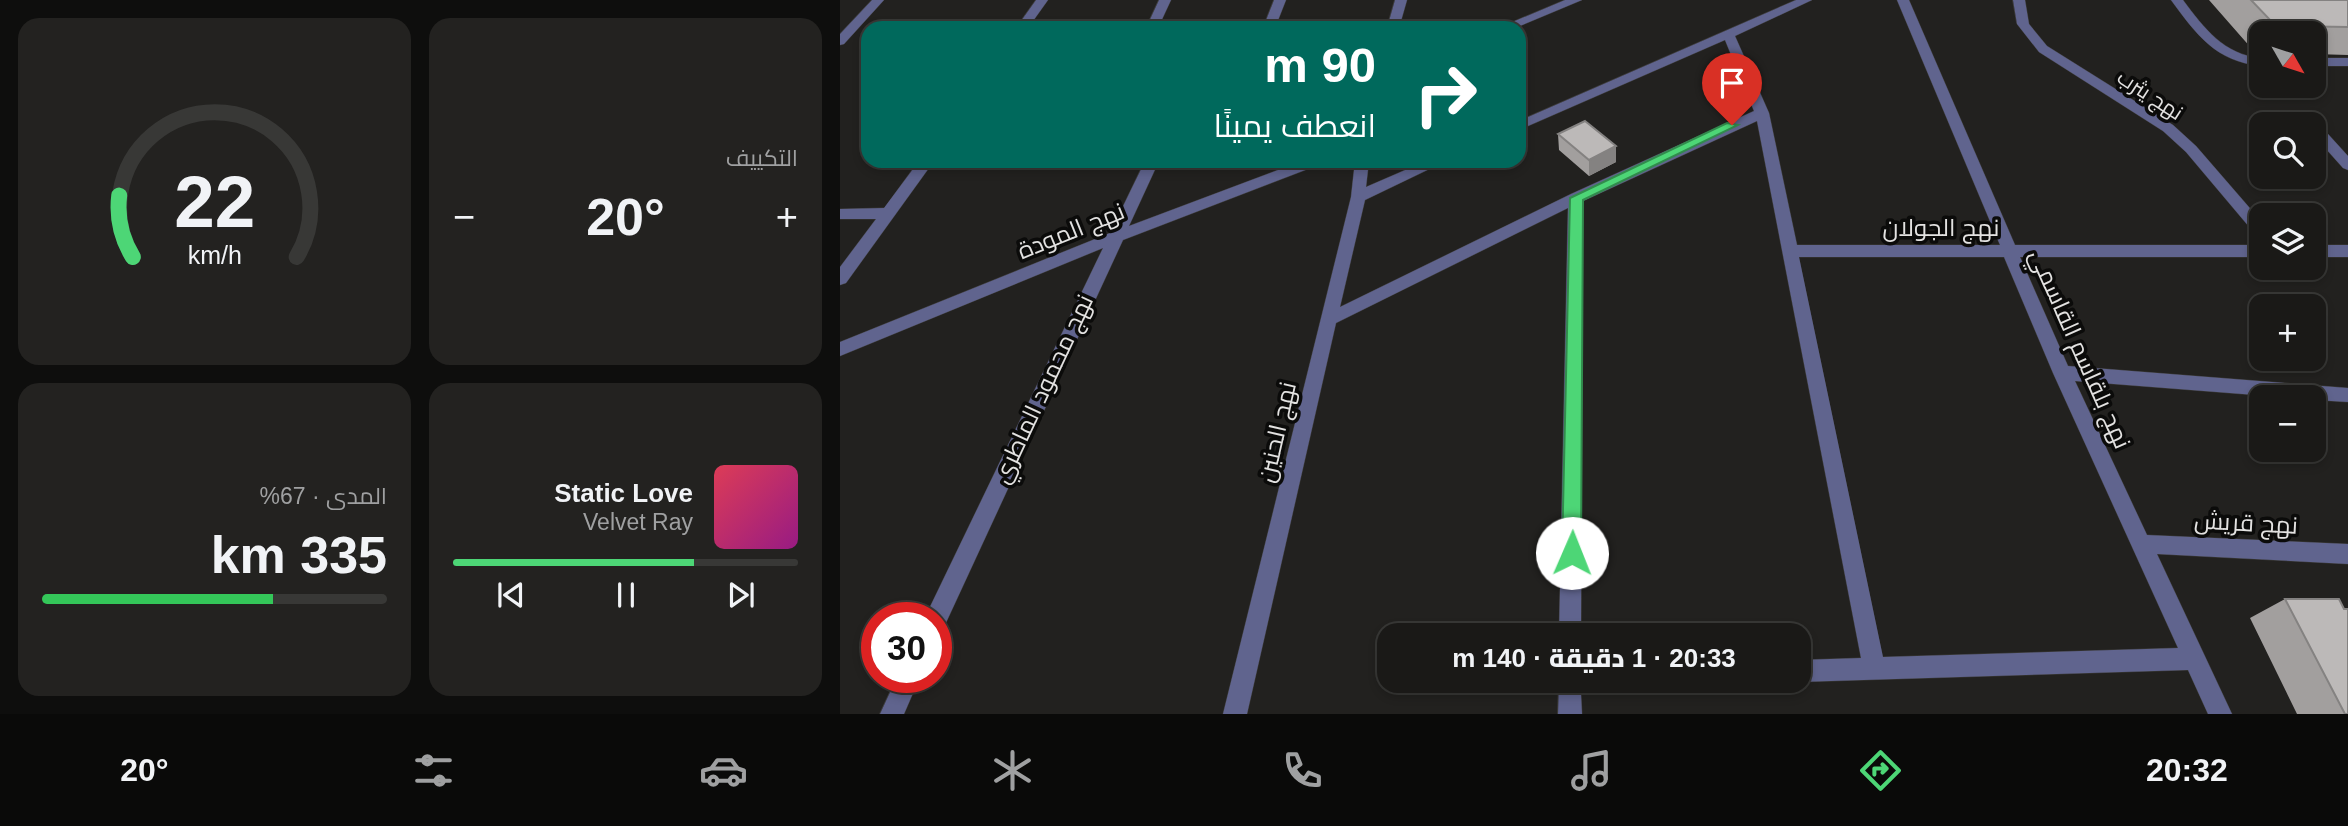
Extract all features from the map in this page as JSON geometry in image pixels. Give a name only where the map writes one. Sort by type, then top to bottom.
[{"type":"street","points":[[840,41],[878,0]]},
{"type":"street","points":[[1027,21],[1042,0]]},
{"type":"street","points":[[1155,21],[1165,0]]},
{"type":"street","points":[[1272,21],[1280,0]]},
{"type":"street","points":[[1395,21],[1401,0]]},
{"type":"street","points":[[1522,21],[1576,0]]},
{"type":"street","points":[[1526,123],[1806,0]]},
{"type":"street","name":"نهج بلقاسم القاسمي","points":[[1903,0],[2062,373],[2220,714]]},
{"type":"street","name":"نهج يثرب","points":[[2020,0],[2023,24],[2043,50],[2168,128],[2192,149],[2249,216]]},
{"type":"street","points":[[2177,0],[2212,46],[2238,59],[2249,60]]},
{"type":"street","points":[[1728,34],[1762,114],[1874,666]]},
{"type":"street","points":[[2326,62],[2348,62]]},
{"type":"street","points":[[1328,320],[1576,198],[1762,114]]},
{"type":"street","points":[[2326,140],[2348,165]]},
{"type":"street","points":[[840,279],[921,168]]},
{"type":"street","name":"نهج محمود الماطري","points":[[944,602],[1149,168]]},
{"type":"street","name":"نهج المودة","points":[[842,348],[1115,237],[1297,168]]},
{"type":"street","name":"نهج الحنين","points":[[1235,714],[1358,197],[1361,168]]},
{"type":"street","points":[[1358,197],[1423,168]]},
{"type":"street","points":[[1570,623],[1576,198]]},
{"type":"street","points":[[840,214],[890,213]]},
{"type":"street","name":"نهج الجولان","points":[[1788,251],[2249,251]]},
{"type":"street","points":[[2326,251],[2348,251]]},
{"type":"street","points":[[2062,373],[2348,395]]},
{"type":"street","name":"نهج قريش","points":[[2141,544],[2348,554]]},
{"type":"street","points":[[1811,670],[1874,666],[2195,659]]},
{"type":"street","points":[[892,714],[902,693]]},
{"type":"street","points":[[1570,693],[1570,714]]},
{"type":"building","points":[[2251,0],[2348,0],[2348,27],[2326,27],[2326,21],[2271,21]]},
{"type":"building","points":[[1585,121],[1616,146],[1589,160],[1558,134]]},
{"type":"building","points":[[2285,599],[2339,599],[2344,609],[2348,609],[2348,714],[2345,714]]},
{"type":"route","points":[[1572,553],[1576,198],[1732,125]]}]
